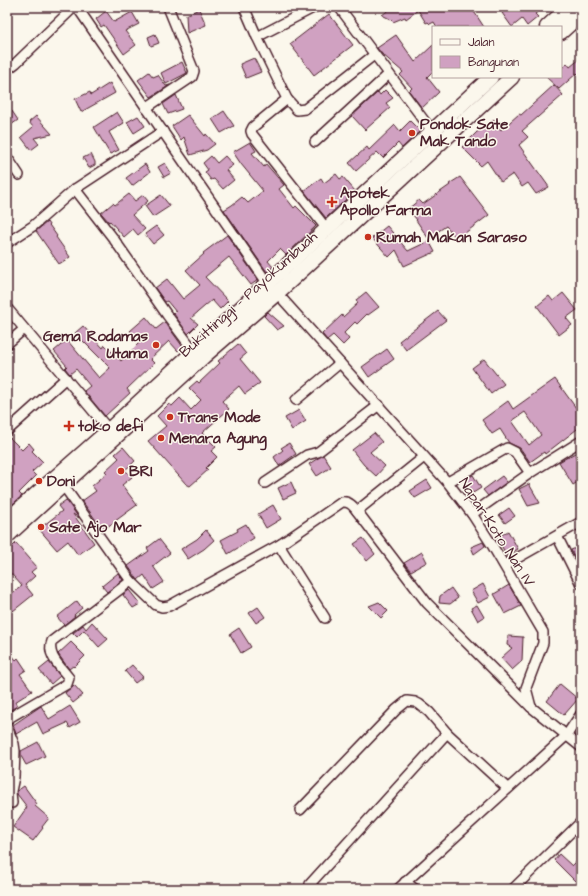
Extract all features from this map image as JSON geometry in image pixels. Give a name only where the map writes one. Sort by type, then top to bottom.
[{"type":"highway","points":[[548,26],[568,7]]},
{"type":"highway","points":[[562,31],[581,14]]},
{"type":"highway","name":"Bukittinggi - Payokumbuah","points":[[7,520],[109,430],[194,351],[379,198],[432,131],[490,78]]},
{"type":"highway","name":"Bukittinggi - Payokumbuah","points":[[7,536],[204,356],[272,288],[326,228],[369,188],[406,165],[511,78]]},
{"type":"highway","points":[[369,188],[379,198]]},
{"type":"street","points":[[7,70],[74,7]]},
{"type":"street","name":"Napar-Koto Nan IV","points":[[77,7],[272,288],[448,482],[472,514],[505,565],[543,632],[543,642],[526,688],[531,707]]},
{"type":"street","points":[[146,108],[192,77],[194,71],[168,7]]},
{"type":"street","points":[[244,7],[287,99],[298,110],[305,109],[374,55]]},
{"type":"street","points":[[257,37],[315,7]]},
{"type":"street","points":[[339,7],[432,131]]},
{"type":"street","points":[[315,142],[389,74]]},
{"type":"street","points":[[287,99],[253,127],[251,131],[326,228]]},
{"type":"street","points":[[7,243],[33,226],[75,189],[163,131]]},
{"type":"street","points":[[7,157],[19,175]]},
{"type":"street","points":[[75,189],[124,254],[166,315],[194,351]]},
{"type":"street","points":[[7,308],[109,430]]},
{"type":"street","points":[[7,344],[24,329]]},
{"type":"street","points":[[296,400],[340,363]]},
{"type":"street","points":[[7,430],[66,378]]},
{"type":"street","points":[[265,483],[307,455],[318,452],[379,405]]},
{"type":"street","points":[[472,514],[530,473],[581,441]]},
{"type":"street","points":[[448,482],[507,448],[515,452],[530,473]]},
{"type":"street","points":[[357,511],[424,457]]},
{"type":"street","points":[[63,484],[131,580],[156,605],[162,607],[169,606],[281,544],[342,502],[347,502],[357,511],[427,603],[531,707],[581,747]]},
{"type":"street","points":[[505,565],[581,522]]},
{"type":"street","points":[[557,536],[581,584]]},
{"type":"street","points":[[281,544],[282,550],[325,618]]},
{"type":"street","points":[[7,719],[67,684],[69,678],[50,652],[52,641],[131,580]]},
{"type":"street","points":[[300,810],[404,702],[411,701],[419,704],[428,712],[448,733],[507,788]]},
{"type":"street","points":[[398,889],[507,788],[566,736],[581,714]]},
{"type":"street","points":[[7,727],[14,744],[15,751],[14,777],[11,791],[12,803]]},
{"type":"street","points":[[311,887],[448,733]]},
{"type":"street","points":[[513,889],[581,822]]},
{"type":"street","points":[[404,882],[416,889]]},
{"type":"building","points":[[393,7],[471,7],[483,26],[436,26],[434,22],[430,24],[428,22],[426,23],[418,10],[406,19],[405,17],[393,22],[382,15]]},
{"type":"building","points":[[510,7],[544,7],[535,14],[538,17],[527,26],[522,19],[511,26],[502,13]]},
{"type":"building","points":[[199,9],[206,25],[187,33],[186,15]]},
{"type":"building","points":[[106,11],[114,22],[132,12],[139,24],[125,31],[136,45],[124,54],[104,25],[101,27],[96,19]]},
{"type":"building","points":[[329,14],[353,45],[314,75],[290,44]]},
{"type":"building","points":[[155,34],[159,43],[151,46],[148,37]]},
{"type":"building","points":[[396,35],[415,62],[432,46],[432,72],[427,77],[439,92],[422,108],[409,91],[412,88],[400,75],[403,72],[377,48]]},
{"type":"building","points":[[254,58],[261,72],[246,78],[240,64]]},
{"type":"building","points":[[581,58],[581,77],[577,73],[559,89],[547,78],[562,78],[562,68],[567,63],[570,67]]},
{"type":"building","points":[[182,62],[187,73],[166,84],[161,73]]},
{"type":"building","points":[[149,72],[153,77],[158,75],[166,86],[170,85],[151,97],[138,80]]},
{"type":"building","points":[[110,83],[115,93],[81,112],[75,99],[90,92],[91,95]]},
{"type":"building","points":[[554,85],[563,95],[522,131],[528,137],[519,145],[549,187],[536,194],[528,183],[522,187],[513,174],[501,182],[487,161],[481,166],[462,147],[477,132],[494,120],[501,130],[519,114],[521,115]]},
{"type":"building","points":[[385,90],[393,98],[386,103],[390,108],[365,130],[352,116],[378,92],[380,95]]},
{"type":"building","points":[[176,95],[182,109],[168,114],[163,104]]},
{"type":"building","points":[[12,111],[18,120],[11,125],[7,119],[7,115]]},
{"type":"building","points":[[224,111],[234,126],[221,133],[212,119]]},
{"type":"building","points":[[117,112],[124,123],[109,132],[119,150],[110,154],[94,127]]},
{"type":"building","points":[[188,115],[205,136],[206,134],[215,144],[207,150],[190,155],[184,137],[181,140],[172,126]]},
{"type":"building","points":[[36,116],[52,134],[34,138],[39,144],[31,150],[21,137],[33,127],[29,122]]},
{"type":"building","points":[[138,116],[145,126],[134,133],[127,122]]},
{"type":"building","points":[[410,121],[420,131],[402,148],[398,143],[383,158],[377,152],[356,171],[349,163],[367,147],[369,150],[395,125],[400,131]]},
{"type":"building","points":[[250,142],[256,151],[252,153],[264,167],[266,164],[284,185],[279,189],[294,208],[296,206],[316,226],[286,255],[280,249],[268,261],[273,267],[267,272],[224,210],[242,197],[248,203],[263,191],[233,152]]},
{"type":"building","points":[[91,154],[95,165],[89,168],[83,158]]},
{"type":"building","points":[[211,156],[217,163],[225,156],[233,165],[226,170],[234,180],[223,189],[214,179],[211,180],[205,172],[208,170],[203,163]]},
{"type":"building","points":[[165,163],[171,173],[164,177],[158,167]]},
{"type":"building","points":[[145,164],[150,172],[132,186],[126,178]]},
{"type":"building","points":[[336,174],[340,179],[343,177],[355,191],[326,218],[304,191],[321,178],[324,183]]},
{"type":"building","points":[[460,177],[489,215],[457,239],[446,226],[428,238],[408,209],[419,200],[423,204]]},
{"type":"building","points":[[129,194],[135,201],[143,195],[148,201],[132,215],[145,229],[138,235],[133,229],[124,237],[101,213],[113,203],[115,205]]},
{"type":"building","points":[[161,195],[170,206],[153,217],[145,206]]},
{"type":"building","points":[[47,222],[70,257],[59,264],[36,231]]},
{"type":"building","points":[[156,226],[164,235],[153,244],[145,234]]},
{"type":"building","points":[[387,226],[408,251],[429,241],[435,252],[404,266],[396,250],[389,257],[372,238]]},
{"type":"building","points":[[227,235],[258,280],[251,285],[229,257],[205,277],[228,301],[220,309],[212,300],[191,318],[198,324],[188,334],[174,314],[176,312],[167,301],[165,302],[155,288],[167,279],[183,299],[200,285],[186,270],[204,254],[203,253]]},
{"type":"building","points":[[366,292],[379,307],[368,315],[367,314],[357,324],[355,322],[344,333],[349,339],[343,345],[333,335],[327,340],[322,334],[342,315],[343,317],[358,303],[356,300]]},
{"type":"building","points":[[563,293],[577,310],[566,318],[572,325],[559,335],[537,306],[549,296],[553,301]]},
{"type":"building","points":[[438,311],[446,320],[406,350],[399,341]]},
{"type":"building","points":[[268,312],[284,326],[277,330],[264,316]]},
{"type":"building","points":[[146,317],[156,329],[165,322],[183,347],[178,351],[169,341],[150,359],[154,363],[127,389],[130,393],[105,416],[84,391],[90,386],[76,369],[70,374],[65,368],[67,366],[54,351],[67,340],[99,378],[110,368],[75,333],[83,326],[103,348],[105,345],[121,361],[140,342],[130,331]]},
{"type":"building","points":[[238,344],[246,354],[240,359],[260,383],[245,394],[239,386],[222,401],[229,409],[202,433],[216,447],[211,451],[217,457],[206,468],[208,470],[190,486],[186,484],[148,441],[166,426],[157,416],[169,404],[172,406],[180,398],[191,410],[201,400],[189,388],[197,381],[199,383],[220,363],[218,361]]},
{"type":"building","points":[[387,349],[394,359],[369,377],[362,367]]},
{"type":"building","points":[[484,359],[504,384],[491,394],[472,368]]},
{"type":"building","points":[[555,379],[576,408],[581,404],[581,426],[545,454],[544,452],[530,462],[520,448],[509,443],[500,429],[492,434],[482,420],[508,401],[513,409]],"holes":[[[525,412],[541,435],[529,445],[512,421]]]},
{"type":"building","points":[[299,410],[306,421],[292,430],[285,418]]},
{"type":"building","points":[[374,433],[382,442],[370,452],[385,466],[376,476],[364,465],[352,450]]},
{"type":"building","points":[[7,437],[9,437],[22,450],[29,443],[34,449],[32,451],[43,462],[32,472],[36,476],[19,493],[22,496],[7,509]]},
{"type":"building","points":[[289,443],[296,454],[279,466],[274,457],[283,450],[281,448]]},
{"type":"building","points":[[123,447],[135,461],[125,470],[132,477],[122,485],[137,505],[103,530],[82,501],[96,491],[92,486],[107,473],[105,471],[119,458],[115,454]]},
{"type":"building","points":[[575,453],[581,463],[581,480],[573,485],[559,462]]},
{"type":"building","points":[[323,455],[331,467],[317,476],[309,464]]},
{"type":"building","points":[[473,475],[481,488],[473,493],[464,480]]},
{"type":"building","points":[[502,476],[507,482],[488,496],[483,490]]},
{"type":"building","points":[[427,480],[432,488],[415,498],[410,491]]},
{"type":"building","points":[[291,482],[296,493],[283,499],[278,488]]},
{"type":"building","points":[[529,484],[540,503],[528,506],[519,489]]},
{"type":"building","points":[[66,500],[79,518],[73,514],[94,543],[78,555],[68,541],[57,550],[39,529],[62,511],[58,506]]},
{"type":"building","points":[[273,505],[281,519],[266,528],[258,514]]},
{"type":"building","points":[[509,508],[515,516],[505,523],[499,515]]},
{"type":"building","points":[[246,524],[254,538],[228,554],[221,540],[238,531],[237,529]]},
{"type":"building","points":[[206,530],[214,540],[204,549],[188,559],[181,549],[197,539]]},
{"type":"building","points":[[508,531],[518,549],[507,556],[497,538]]},
{"type":"building","points":[[363,538],[375,554],[367,561],[354,544]]},
{"type":"building","points":[[159,539],[170,553],[153,566],[164,582],[153,589],[144,575],[138,580],[128,566],[149,551],[147,548]]},
{"type":"building","points":[[483,542],[485,546],[474,554],[471,547]]},
{"type":"building","points":[[16,543],[37,567],[31,572],[35,576],[25,585],[33,595],[13,611],[7,604],[7,589],[11,594],[22,586],[7,569],[7,552]]},
{"type":"building","points":[[581,546],[581,570],[571,550]]},
{"type":"building","points":[[422,552],[427,562],[411,571],[404,563]]},
{"type":"building","points":[[118,573],[123,580],[107,592],[102,586]]},
{"type":"building","points":[[483,584],[490,597],[478,603],[471,591]]},
{"type":"building","points":[[509,585],[521,606],[505,614],[494,594]]},
{"type":"building","points":[[451,588],[458,598],[450,604],[439,603],[440,596]]},
{"type":"building","points":[[129,590],[140,604],[133,608],[123,595]]},
{"type":"building","points":[[77,601],[82,608],[64,625],[57,617]]},
{"type":"building","points":[[379,602],[388,611],[381,618],[369,606]]},
{"type":"building","points":[[477,605],[484,617],[478,621],[471,608]]},
{"type":"building","points":[[258,607],[265,617],[256,623],[249,613]]},
{"type":"building","points":[[92,622],[108,639],[99,647],[84,630],[77,637],[73,633],[83,625],[86,629]]},
{"type":"building","points":[[239,628],[251,647],[241,653],[230,634]]},
{"type":"building","points":[[508,636],[523,637],[522,661],[512,670],[501,658],[512,648],[507,645]]},
{"type":"building","points":[[71,642],[85,656],[74,667],[73,666],[69,669],[58,654]]},
{"type":"building","points":[[7,649],[16,660],[18,658],[26,670],[20,674],[32,691],[15,702],[17,706],[7,712]]},
{"type":"building","points":[[49,662],[60,676],[51,684],[39,670]]},
{"type":"building","points":[[132,665],[143,677],[135,683],[125,671]]},
{"type":"building","points":[[560,684],[578,699],[564,715],[547,701]]},
{"type":"building","points":[[74,685],[83,695],[73,703],[65,693]]},
{"type":"building","points":[[41,706],[49,719],[70,706],[80,722],[70,728],[67,723],[43,734],[37,722],[16,734],[13,725]]},
{"type":"building","points":[[38,742],[45,756],[26,765],[21,756],[21,751]]},
{"type":"building","points":[[24,786],[37,804],[35,806],[49,818],[33,841],[13,827],[27,807],[17,794],[17,791]]},
{"type":"building","points":[[559,854],[572,866],[581,857],[581,889],[571,889],[576,882],[554,860]]},
{"type":"place","name":"Pondok Sate Mak Tando","points":[[412,133]]},
{"type":"place","name":"Apotek Apollo Farma","points":[[332,202]]},
{"type":"place","name":"Rumah Makan Saraso","points":[[368,237]]},
{"type":"place","name":"Gema Rodamas Utama","points":[[156,345]]},
{"type":"place","name":"Trans Mode","points":[[170,417]]},
{"type":"place","name":"toko defi","points":[[69,426]]},
{"type":"place","name":"Menara Agung","points":[[161,438]]},
{"type":"place","name":"BRI","points":[[121,471]]},
{"type":"place","name":"Doni","points":[[39,481]]},
{"type":"place","name":"Sate Ajo Mar","points":[[41,527]]}]
